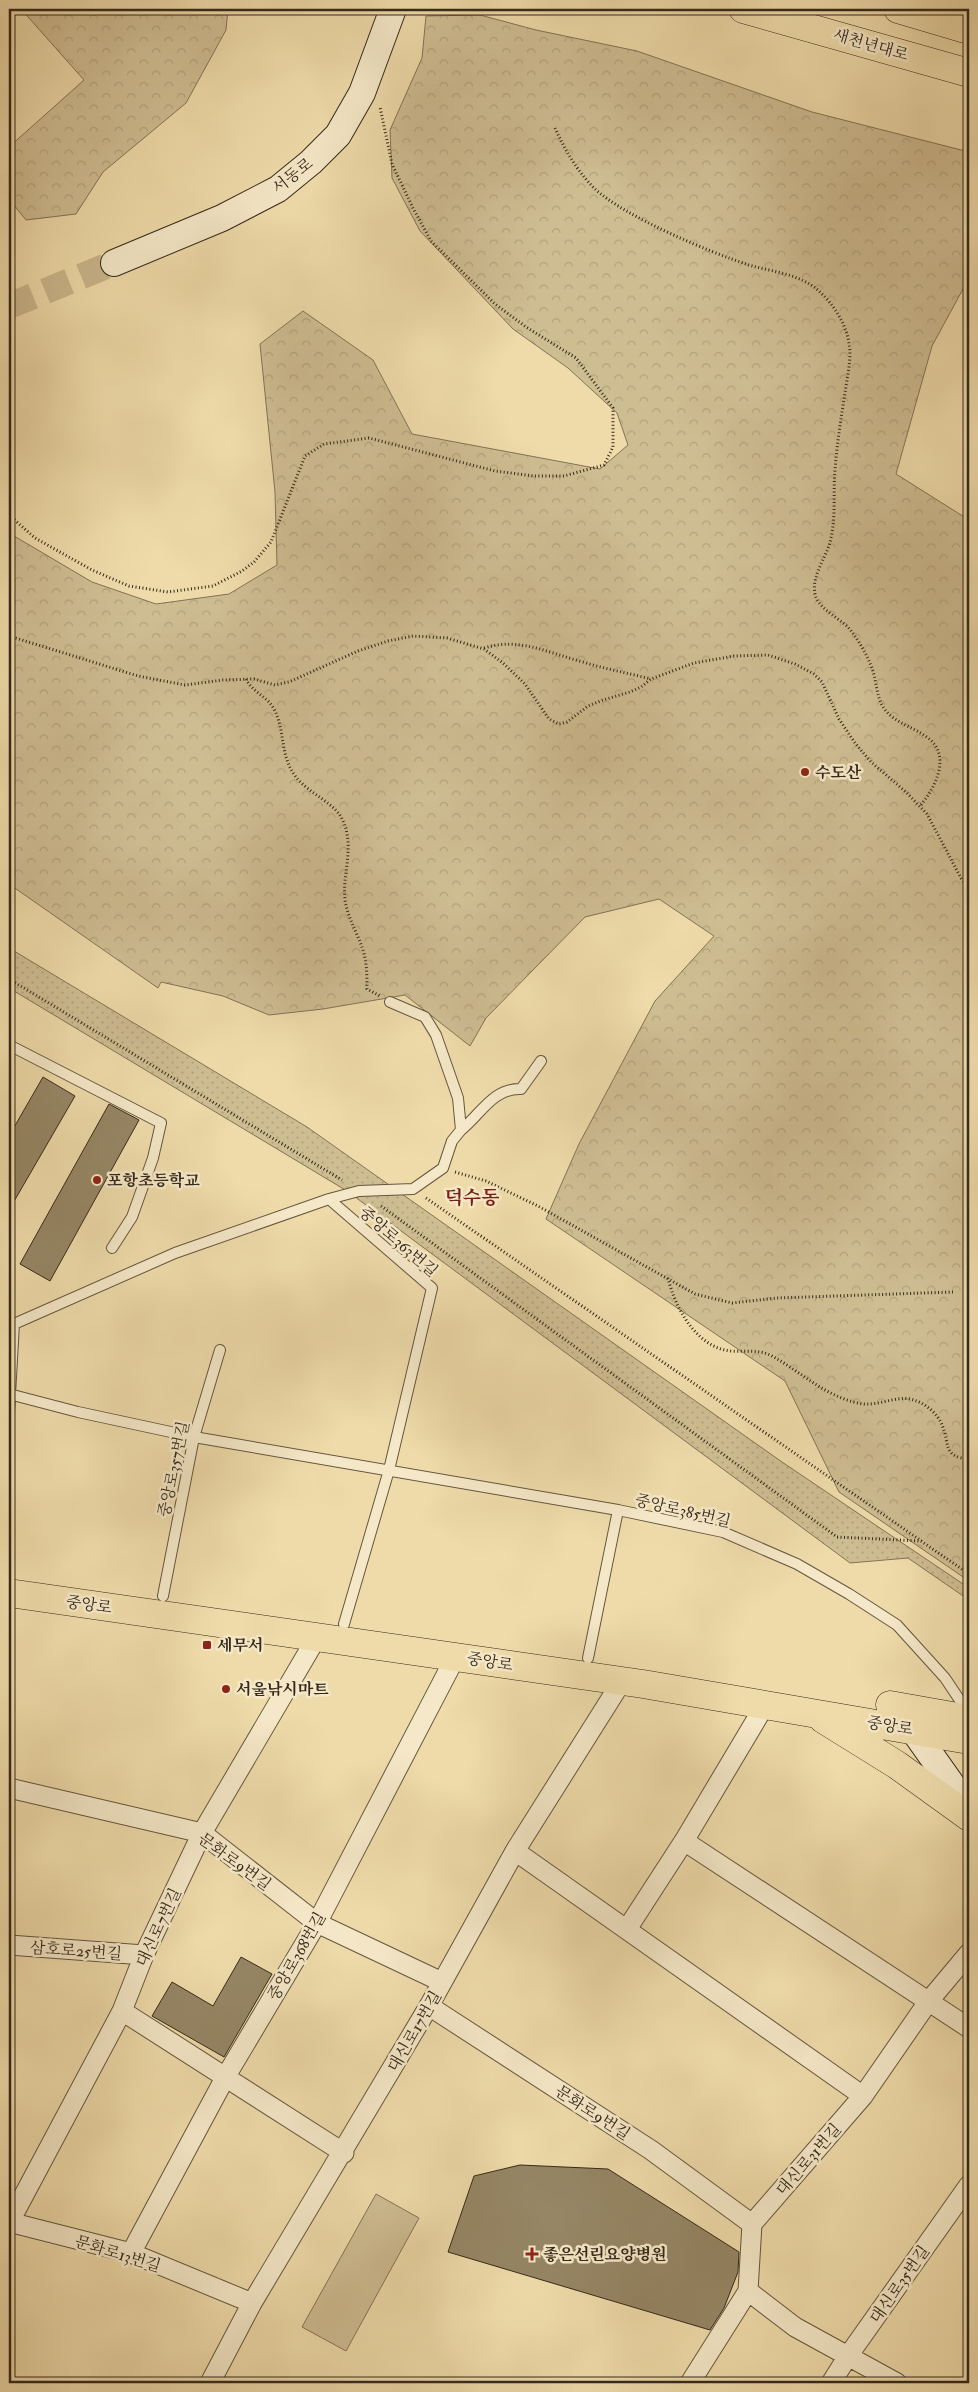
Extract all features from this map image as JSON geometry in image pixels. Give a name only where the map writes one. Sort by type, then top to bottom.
[{"type":"main road","name":"서동로","points":[[378,9],[354,91],[331,131],[307,158],[274,185],[221,211],[114,256],[222,218],[278,189],[311,162],[338,136],[362,93],[392,9]]},
{"type":"main road","name":"새천년대로","points":[[743,9],[969,73]]},
{"type":"main road","points":[[898,9],[969,30]]},
{"type":"main road","name":"중앙로","points":[[9,1574],[588,1658],[969,1719]]},
{"type":"main road","name":"중앙로","points":[[9,1593],[622,1681],[911,1728],[969,1740]]},
{"type":"main road","points":[[896,1706],[969,1809]]},
{"type":"main road","points":[[814,1713],[897,1765],[969,1817]]},
{"type":"street","name":"대신로7번길","points":[[9,2222],[122,2011],[144,1955],[202,1833],[317,1637]]},
{"type":"street","name":"중앙로368번길","points":[[131,2253],[226,2076],[317,1923],[456,1656]]},
{"type":"street","name":"대신로17번길","points":[[210,2383],[252,2303],[344,2153],[429,2006],[515,1850],[622,1681]]},
{"type":"street","points":[[627,1929],[684,1841],[765,1705]]},
{"type":"street","name":"문화로9번길","points":[[9,1788],[202,1833],[317,1923],[442,1982]]},
{"type":"street","points":[[684,1841],[969,2028]]},
{"type":"street","points":[[515,1850],[863,2096]]},
{"type":"street","name":"삼호로25번길","points":[[9,1945],[144,1955]]},
{"type":"street","name":"대신로31번길","points":[[752,2224],[863,2096],[928,2002],[969,1953]]},
{"type":"street","name":"문화로9번길","points":[[429,2006],[651,2150],[752,2224]]},
{"type":"street","points":[[122,2011],[344,2153]]},
{"type":"street","name":"대신로35번길","points":[[831,2383],[969,2185]]},
{"type":"street","name":"문화로13번길","points":[[9,2222],[131,2253],[252,2303]]},
{"type":"street","points":[[690,2383],[748,2292],[752,2224]]},
{"type":"street","points":[[748,2292],[795,2327],[897,2383]]},
{"type":"lane","points":[[390,1002],[425,1017],[436,1035],[458,1098],[461,1130]]},
{"type":"lane","points":[[9,1045],[161,1123],[153,1158],[132,1217],[112,1248]]},
{"type":"lane","points":[[413,1189],[442,1168],[452,1141],[490,1100],[507,1089],[521,1089],[542,1061]]},
{"type":"lane","name":"중앙로363번길","points":[[329,1199],[359,1191],[413,1189]]},
{"type":"lane","points":[[9,1412],[11,1323],[175,1253],[329,1199]]},
{"type":"lane","name":"중앙로363번길","points":[[329,1199],[432,1288],[389,1470],[344,1624]]},
{"type":"lane","name":"중앙로357번길","points":[[163,1596],[194,1437],[220,1350]]},
{"type":"lane","name":"중앙로385번길","points":[[10,1395],[194,1437],[618,1510],[723,1532],[797,1564],[897,1625],[945,1678],[969,1714]]},
{"type":"lane","points":[[588,1658],[618,1510]]},
{"type":"path","points":[[9,515],[35,538],[92,570],[129,586],[168,592],[213,586],[242,571],[254,562],[272,542],[305,456],[324,444],[369,438],[495,471],[534,476],[564,476],[604,465],[613,447],[613,408],[576,358],[526,327],[495,304],[431,241],[392,164],[380,104],[369,74]]},
{"type":"path","points":[[555,128],[579,171],[595,189],[610,201],[696,244],[738,261],[809,284],[820,292],[838,316],[848,340],[849,361],[835,469],[831,538],[815,584],[815,595],[820,604],[850,629],[861,646],[872,668],[883,708],[892,718],[928,738],[936,746],[939,774],[932,792],[920,806]]},
{"type":"path","points":[[9,636],[153,680],[185,685],[254,679],[275,685],[289,682],[358,651],[401,638],[447,638],[484,649],[519,676],[549,719],[559,724],[567,722],[588,706],[641,687],[651,679],[694,663],[734,656],[768,655],[795,664],[814,674],[822,682],[839,719],[855,744],[871,762],[920,806],[932,822],[962,880],[969,886]]},
{"type":"path","points":[[484,649],[508,644],[526,645],[581,662],[651,679]]},
{"type":"path","points":[[246,679],[249,686],[273,707],[277,716],[286,761],[296,778],[309,792],[336,809],[343,820],[349,855],[345,900],[355,933],[365,956],[367,989],[390,1002]]},
{"type":"path","points":[[9,979],[359,1191],[837,1537],[921,1541]]},
{"type":"path","points":[[442,1168],[486,1181],[538,1206],[695,1294],[732,1303],[777,1298],[953,1292]]},
{"type":"path","points":[[413,1189],[969,1574]]},
{"type":"path","points":[[668,1278],[672,1295],[688,1323],[706,1342],[720,1350],[758,1351],[769,1354],[828,1391],[859,1404],[910,1399],[920,1402],[936,1414],[942,1425],[948,1449],[955,1456],[969,1459]]},
{"type":"green space","points":[[21,9],[228,9],[226,30],[186,103],[103,172],[76,214],[26,220],[9,199],[9,147],[84,80]]},
{"type":"green space","points":[[480,15],[536,30],[637,51],[812,112],[969,152],[969,278],[932,346],[896,474],[969,520],[969,1581],[839,1492],[785,1381],[546,1219],[579,1144],[655,1001],[714,936],[659,899],[585,917],[486,1018],[470,1046],[405,995],[323,1009],[269,1015],[223,996],[161,982],[158,988],[9,884],[9,533],[92,582],[156,604],[229,594],[277,565],[275,492],[260,344],[303,311],[373,360],[412,434],[600,469],[628,445],[617,413],[568,368],[513,329],[420,231],[392,178],[390,130],[422,58],[426,16]]},
{"type":"green space","points":[[9,948],[307,1127],[782,1462],[969,1588],[969,1600],[908,1558],[850,1563],[347,1191],[9,988]]},
{"type":"green space","points":[[376,2194],[419,2218],[346,2351],[302,2327]]},
{"type":"building","points":[[43,1077],[75,1096],[9,1210],[9,1136]]},
{"type":"building","points":[[109,1104],[139,1120],[50,1281],[20,1264]]},
{"type":"building","points":[[241,1957],[272,1974],[224,2057],[152,2016],[172,1982],[213,2006]]},
{"type":"building","points":[[520,2165],[608,2169],[739,2252],[738,2272],[724,2308],[710,2330],[448,2252],[474,2176]]},
{"type":"tunnel","points":[[9,306],[114,263]]},
{"type":"place","name":"수도산","points":[[805,772]]},
{"type":"place","name":"포항초등학교","points":[[97,1180]]},
{"type":"place","name":"세무서","points":[[207,1645]]},
{"type":"place","name":"서울낚시마트","points":[[226,1689]]},
{"type":"place","name":"좋은선린요양병원","points":[[532,2254]]},
{"type":"district","name":"덕수동","points":[[472,1197]]}]
